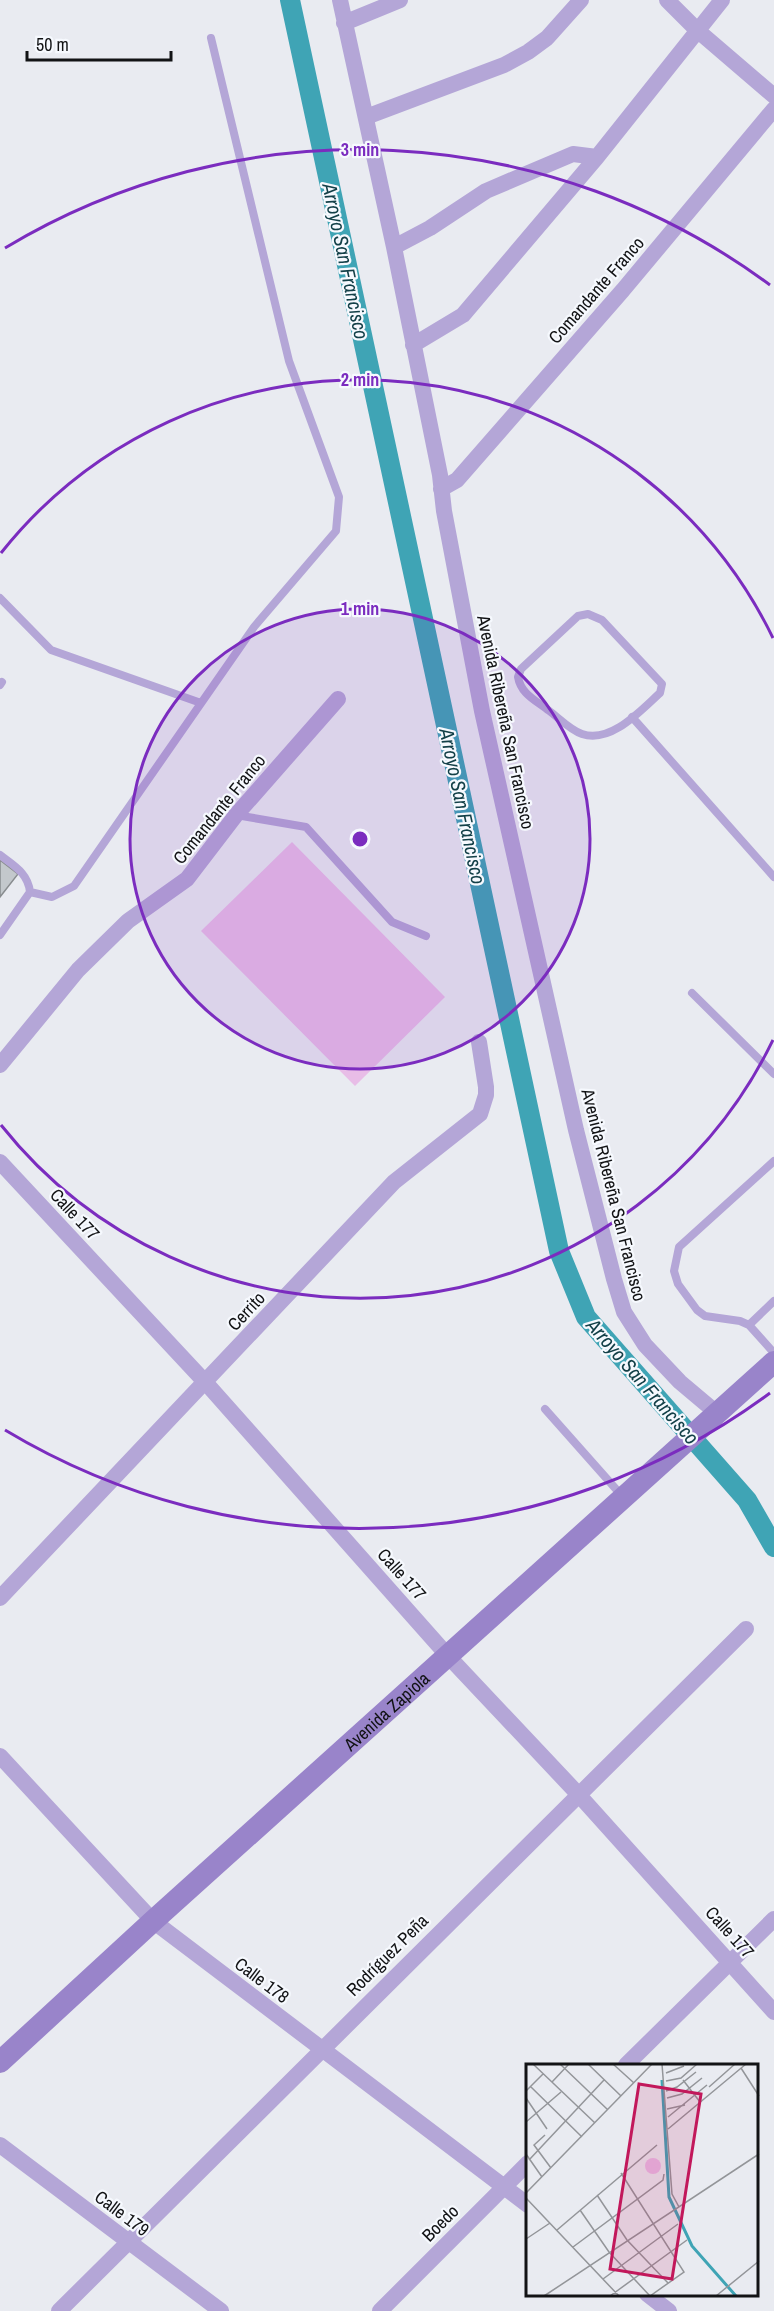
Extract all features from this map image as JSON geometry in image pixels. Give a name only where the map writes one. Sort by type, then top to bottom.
[{"type":"main road","name":"Avenida Zapiola","points":[[0,2062],[153,1921],[774,1362]]},
{"type":"street","name":"Avenida Ribereña San Francisco","points":[[340,0],[394,247],[485,723],[576,1130],[617,1290],[624,1312],[645,1345],[680,1382],[711,1420]]},
{"type":"street","points":[[344,22],[400,0]]},
{"type":"street","points":[[366,117],[504,65],[528,52],[547,38],[581,0]]},
{"type":"street","points":[[667,0],[697,30],[774,96]]},
{"type":"street","points":[[413,345],[463,315],[597,157],[722,0]]},
{"type":"street","name":"Comandante Franco","points":[[441,489],[457,480],[465,472],[623,290],[774,109]]},
{"type":"street","points":[[394,247],[430,228],[486,191],[573,154],[597,157]]},
{"type":"street","name":"Comandante Franco","points":[[0,1065],[78,970],[128,921],[187,879],[236,815],[338,699]]},
{"type":"street","name":"Cerrito","points":[[0,1598],[394,1182],[480,1114],[486,1087],[479,1042]]},
{"type":"street","name":"Calle 177","points":[[0,1162],[206,1383],[448,1656],[578,1794],[774,2012]]},
{"type":"street","name":"Rodríguez Peña","points":[[59,2311],[320,2049],[746,1629]]},
{"type":"street","name":"Calle 178","points":[[0,1756],[153,1921],[526,2204]]},
{"type":"street","points":[[627,2064],[774,1919]]},
{"type":"street","name":"Calle 179","points":[[0,2145],[221,2311]]},
{"type":"street","name":"Boedo","points":[[380,2311],[526,2165]]},
{"type":"street","points":[[648,2296],[669,2311]]},
{"type":"lane","points":[[30,892],[52,897],[74,886],[254,627],[336,531],[339,497],[290,361],[211,38]]},
{"type":"lane","points":[[0,598],[51,650],[201,703]]},
{"type":"lane","points":[[595,615],[662,684],[660,693],[632,717],[612,731],[598,735],[581,734],[525,693],[518,677],[520,669],[579,616],[595,615]]},
{"type":"lane","points":[[632,717],[774,877]]},
{"type":"lane","points":[[236,815],[306,827],[392,922],[426,936]]},
{"type":"lane","points":[[0,855],[29,880],[30,892],[0,935]]},
{"type":"lane","points":[[692,993],[774,1074]]},
{"type":"lane","points":[[774,1161],[679,1247],[674,1270],[678,1284],[697,1310],[705,1316],[740,1321],[749,1325],[774,1353]]},
{"type":"lane","points":[[749,1325],[774,1301]]},
{"type":"lane","points":[[546,1409],[624,1498]]},
{"type":"shaded area","points":[[292,842],[445,997],[355,1086],[201,931]]},
{"type":"building","points":[[0,860],[18,874],[0,897]]},
{"type":"waterway","name":"Arroyo San Francisco","points":[[290,0],[559,1251],[586,1317],[747,1500],[774,1547]]}]
